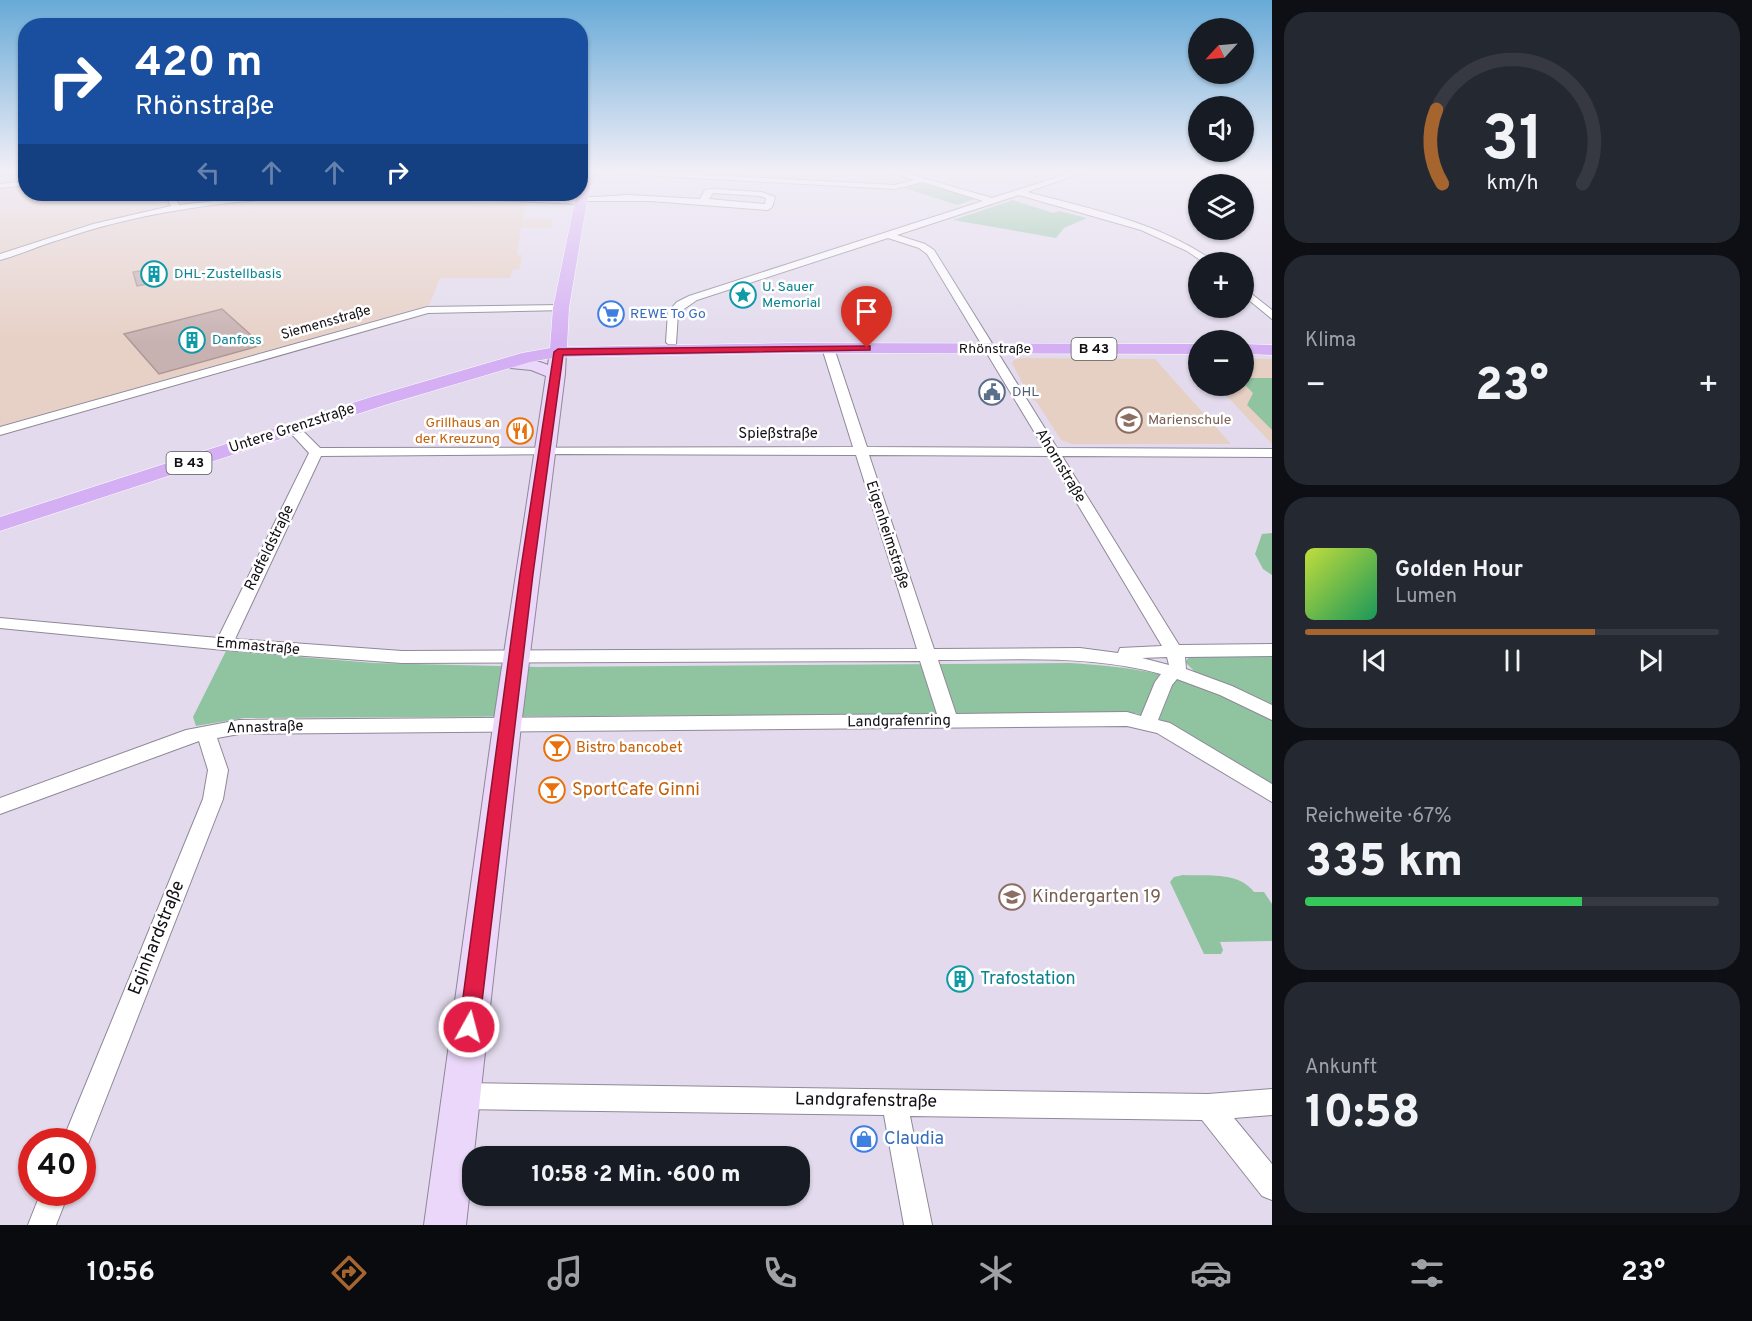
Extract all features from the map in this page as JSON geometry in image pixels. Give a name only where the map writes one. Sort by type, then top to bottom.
[{"type":"main road","points":[[559,347],[561,308],[576,229]]},
{"type":"main road","name":"Rhönstraße","points":[[559,347],[672,342],[792,348]]},
{"type":"main road","name":"Rhönstraße","points":[[559,347],[1188,349]]},
{"type":"main road","name":"Untere Grenzstraße","points":[[378,401],[559,347]]},
{"type":"main road","name":"Untere Grenzstraße","points":[[0,524],[378,401],[523,351],[559,347]]},
{"type":"main road","points":[[1254,349],[1272,350]]},
{"type":"street","points":[[0,257],[90,229]]},
{"type":"street","points":[[672,342],[672,314],[684,302],[901,229]]},
{"type":"street","points":[[1144,229],[1160,234],[1195,252]]},
{"type":"street","name":"Ahornstraße","points":[[886,234],[922,246],[931,252],[1174,651],[1179,664],[1176,671]]},
{"type":"street","points":[[1254,299],[1271,297]]},
{"type":"street","points":[[1254,300],[1272,316]]},
{"type":"street","name":"Siemensstraße","points":[[0,431],[428,310],[561,308]]},
{"type":"street","points":[[445,1225],[507,726],[559,347]]},
{"type":"street","name":"Eigenheimstraße","points":[[828,348],[859,450],[949,722]]},
{"type":"street","points":[[507,363],[534,365],[556,374]]},
{"type":"street","points":[[293,429],[316,452]]},
{"type":"street","name":"Spießstraße","points":[[316,452],[859,450],[1272,453]]},
{"type":"street","name":"Radfeldstraße","points":[[224,644],[316,452]]},
{"type":"street","name":"Emmastraße","points":[[0,622],[224,644],[402,657],[516,657]]},
{"type":"street","points":[[516,657],[1096,655],[1272,650]]},
{"type":"street","points":[[1096,655],[1132,660],[1176,671],[1230,691],[1272,713]]},
{"type":"street","points":[[1148,722],[1164,682],[1176,671]]},
{"type":"street","name":"Landgrafenring","points":[[507,726],[1127,719],[1148,722],[1163,728],[1272,794]]},
{"type":"street","name":"Annastraße","points":[[0,806],[206,732],[239,726],[507,726]]},
{"type":"street","name":"Eginhardstraße","points":[[81,1128],[213,799],[218,770],[206,732]]},
{"type":"street","name":"Landgrafenstraße","points":[[460,1096],[1208,1107],[1272,1102]]},
{"type":"street","points":[[894,1101],[918,1225]]},
{"type":"street","points":[[1208,1107],[1272,1186]]},
{"type":"street","points":[[42,1225],[49,1206]]},
{"type":"shaded area","points":[[0,229],[521,229],[517,255],[522,255],[520,269],[512,270],[510,278],[440,278],[429,305],[0,426]]},
{"type":"shaded area","name":"Marienschule","points":[[1022,358],[1155,359],[1231,444],[1072,444],[1061,440],[1036,401],[1026,390],[1012,363]]},
{"type":"shaded area","points":[[1254,359],[1272,359],[1272,444],[1227,396],[1254,396]]},
{"type":"green space","points":[[1005,229],[1063,229],[1056,238]]},
{"type":"green space","points":[[1254,378],[1272,378],[1272,430],[1247,405],[1252,396],[1254,396]]},
{"type":"green space","points":[[1272,533],[1272,575],[1263,569],[1255,554],[1262,534]]},
{"type":"green space","points":[[226,651],[374,663],[539,667],[1069,663],[1123,668],[1192,683],[1272,719],[1272,789],[1167,725],[1136,713],[244,718],[196,726],[193,717]]},
{"type":"green space","points":[[1272,655],[1272,706],[1196,673],[1185,662],[1190,656]]},
{"type":"green space","points":[[1183,875],[1231,878],[1248,885],[1254,892],[1264,892],[1272,904],[1272,941],[1220,942],[1223,950],[1221,954],[1204,954],[1170,882],[1174,877]]},
{"type":"building","points":[[160,268],[164,281],[137,286],[133,272]]},
{"type":"building","name":"Danfoss","points":[[222,309],[262,345],[159,374],[124,334]]},
{"type":"place","name":"DHL-Zustellbasis","points":[[154,274]]},
{"type":"place","name":"U. Sauer Memorial","points":[[743,295]]},
{"type":"place","name":"REWE To Go","points":[[611,314]]},
{"type":"place","name":"Danfoss","points":[[192,340]]},
{"type":"place","name":"DHL","points":[[992,392]]},
{"type":"place","name":"Marienschule","points":[[1129,420]]},
{"type":"place","name":"Grillhaus an der Kreuzung","points":[[520,431]]},
{"type":"place","name":"Bistro bancobet","points":[[557,748]]},
{"type":"place","name":"SportCafe Ginni","points":[[552,790]]},
{"type":"place","name":"Kindergarten 19","points":[[1012,897]]},
{"type":"place","name":"Trafostation","points":[[960,979]]},
{"type":"place","name":"Claudia","points":[[864,1139]]},
{"type":"route","points":[[469,1027],[558,352],[867,348]]}]
